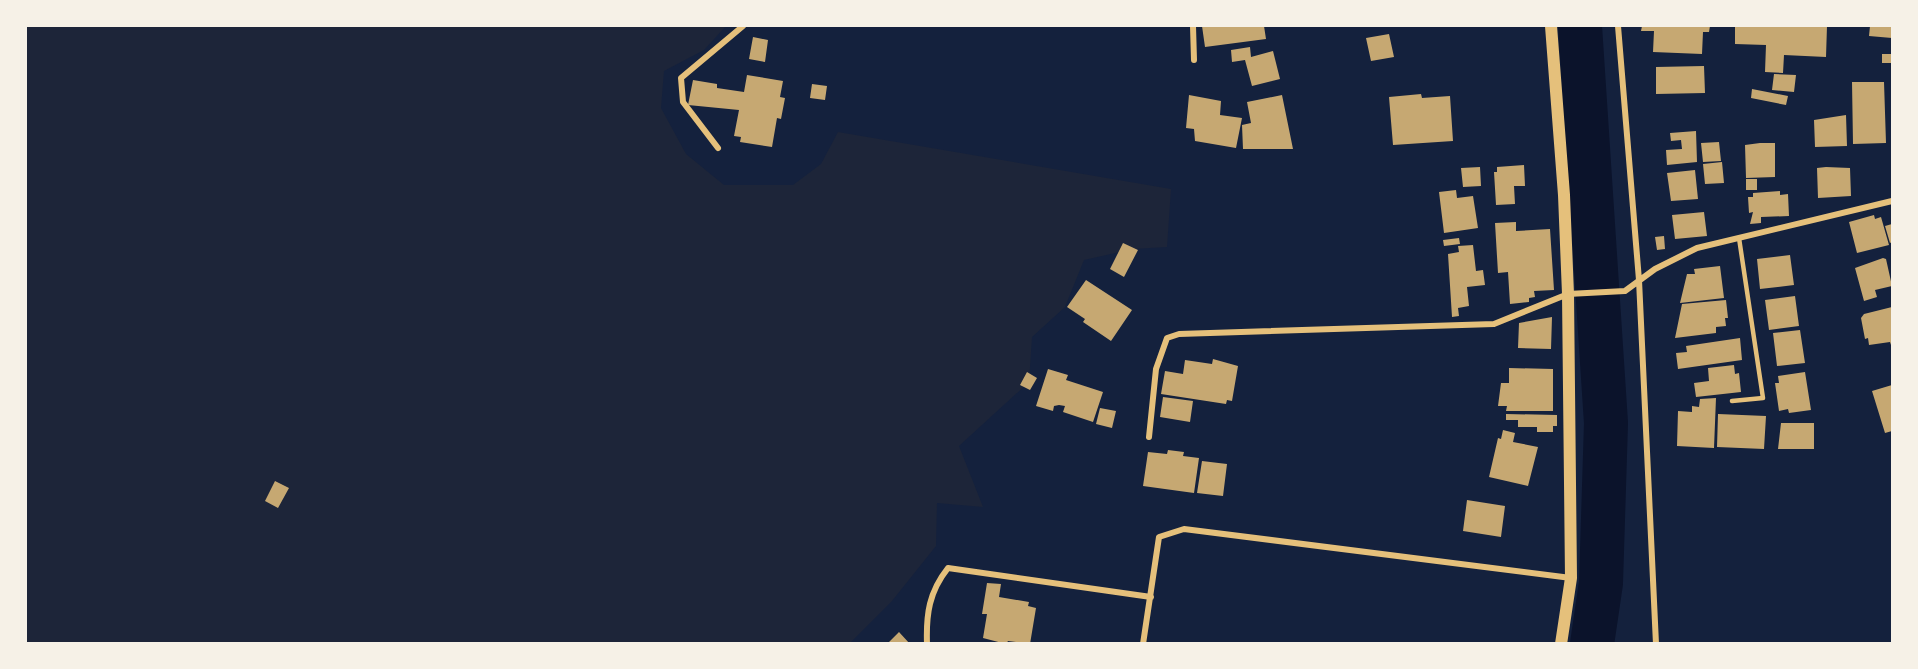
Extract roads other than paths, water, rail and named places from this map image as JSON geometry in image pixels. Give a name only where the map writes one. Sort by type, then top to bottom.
[{"type":"main road","points":[[1551,26],[1572,294],[1571,578],[1561,644]]},
{"type":"street","points":[[718,148],[683,102],[681,78],[742,26]]},
{"type":"street","points":[[1193,26],[1194,60]]},
{"type":"street","points":[[1618,26],[1640,280],[1656,644]]},
{"type":"street","points":[[1149,437],[1156,369],[1167,338],[1179,334],[1494,324],[1572,294],[1625,291],[1697,248],[1893,201]]},
{"type":"street","points":[[1143,644],[1159,537],[1184,529],[1571,578]]},
{"type":"street","points":[[927,644],[927,622],[934,585],[948,568],[1151,597]]},
{"type":"lane","points":[[1732,401],[1763,398],[1739,238]]},
{"type":"waterway","points":[[1580,26],[1606,423],[1601,583],[1592,644]]}]
